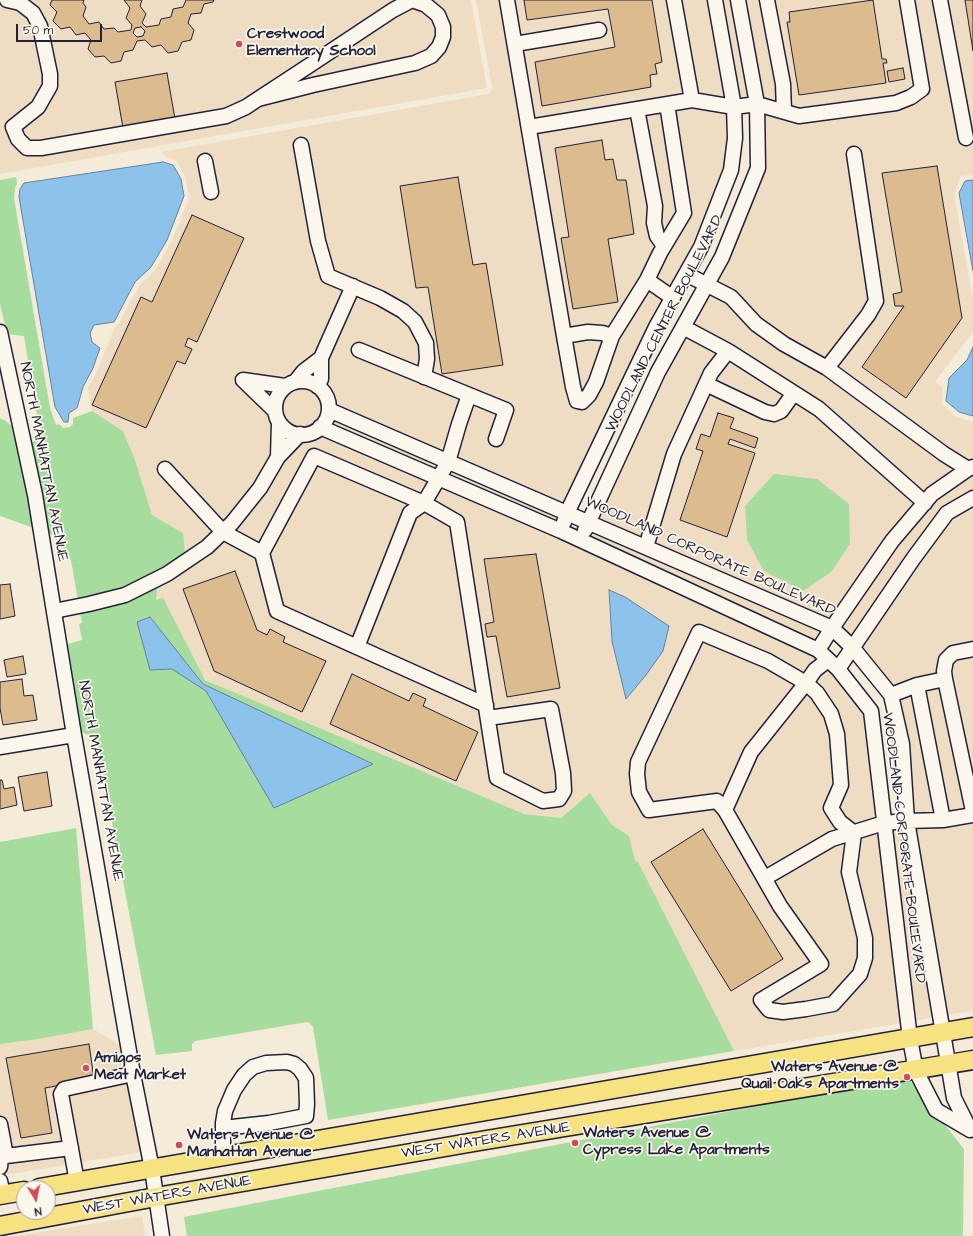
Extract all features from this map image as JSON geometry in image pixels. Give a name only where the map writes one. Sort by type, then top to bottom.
[{"type":"main road","name":"WEST WATERS AVENUE","points":[[56,1185],[973,1028]]},
{"type":"main road","name":"WEST WATERS AVENUE","points":[[0,1226],[156,1197],[495,1139],[916,1071],[973,1060]]},
{"type":"main road","points":[[1,1190],[16,1191]]},
{"type":"street","points":[[8,0],[20,3],[33,13],[40,26],[50,74],[50,86],[38,107],[12,127],[18,139],[27,148],[41,148],[226,116],[246,108],[258,99],[393,10],[412,0],[426,5],[438,15],[443,27],[443,37],[439,48],[431,56],[415,63],[313,85],[258,99]]},
{"type":"street","points":[[507,0],[564,336],[577,401],[582,402],[589,395],[596,382],[612,336],[647,280],[664,246],[684,213],[667,104]]},
{"type":"street","points":[[674,0],[692,100]]},
{"type":"street","name":"WOODLAND CENTER BOULEVARD","points":[[561,531],[567,513],[656,327],[701,248],[731,170],[735,138],[734,107],[715,0]]},
{"type":"street","name":"WOODLAND CENTER BOULEVARD","points":[[581,540],[658,372],[722,257],[758,168],[757,104],[738,0]]},
{"type":"street","points":[[767,0],[783,84],[784,112]]},
{"type":"street","points":[[529,127],[692,100],[734,107],[757,104],[799,116],[896,103],[910,97],[922,89],[907,0]]},
{"type":"street","points":[[940,0],[966,138]]},
{"type":"street","points":[[515,44],[599,30]]},
{"type":"street","points":[[637,109],[655,206],[654,223],[657,236],[664,246]]},
{"type":"street","points":[[300,145],[318,241],[328,276],[380,298],[403,311],[415,322],[426,343],[424,377]]},
{"type":"street","points":[[827,368],[868,315],[876,301],[854,154]]},
{"type":"street","points":[[205,161],[211,192]]},
{"type":"street","points":[[686,274],[731,297],[756,324],[784,344],[827,368],[944,454],[971,468],[932,494],[892,541],[832,628],[828,660]]},
{"type":"street","points":[[647,280],[670,302],[686,322],[728,351],[819,409],[925,503]]},
{"type":"street","points":[[318,386],[321,379],[321,358],[353,286]]},
{"type":"street","name":"NORTH MANHATTAN AVENUE","points":[[0,332],[35,495],[74,735],[133,1074],[152,1169],[162,1236]]},
{"type":"street","points":[[564,336],[588,332],[602,332],[612,336]]},
{"type":"street","points":[[359,350],[506,410],[496,439]]},
{"type":"street","points":[[646,547],[674,454],[711,373],[728,351]]},
{"type":"street","points":[[278,457],[277,416],[275,402],[279,393],[321,358]]},
{"type":"street","points":[[243,380],[290,384],[303,381],[310,382],[318,386],[324,392],[328,401],[329,410],[327,416],[320,427],[314,431],[300,434],[284,428],[277,416],[243,380]]},
{"type":"street","points":[[706,384],[765,412],[774,414],[781,411],[794,393]]},
{"type":"street","points":[[358,647],[410,513],[424,503],[448,462],[469,395]]},
{"type":"street","name":"WOODLAND CORPORATE BOULEVARD","points":[[329,410],[832,628],[852,647],[891,695],[902,744],[907,820],[954,1098],[971,1131]]},
{"type":"street","name":"WOODLAND CORPORATE BOULEVARD","points":[[320,427],[581,540],[828,660],[871,711],[910,1039],[916,1071],[936,1110],[971,1131]]},
{"type":"street","points":[[54,611],[125,595],[167,574],[207,547],[232,524],[260,488],[278,457],[300,434]]},
{"type":"street","points":[[262,553],[277,610],[358,647],[487,712],[551,709],[563,773],[564,791],[558,799],[543,801],[497,778],[487,712],[456,522],[424,503],[314,456],[262,553]]},
{"type":"street","points":[[165,469],[223,532],[262,553]]},
{"type":"street","points":[[725,810],[750,752],[815,670],[828,660],[852,647],[947,513],[973,498]]},
{"type":"street","points":[[699,632],[768,661],[806,683],[817,693],[831,714],[837,734],[842,785],[831,808],[840,822],[854,833],[849,872],[865,938],[865,958],[860,974],[833,1004],[783,1012],[769,1010],[761,1000],[821,964],[780,906],[725,810],[717,801],[650,810],[639,792],[637,774],[638,762],[699,632]]},
{"type":"street","points":[[973,649],[953,653],[946,660],[944,671],[973,812]]},
{"type":"street","points":[[891,695],[917,685],[945,679]]},
{"type":"street","points":[[917,685],[944,820]]},
{"type":"street","points":[[0,747],[74,735]]},
{"type":"street","points":[[765,878],[832,839],[884,823],[907,820],[944,820],[973,815]]},
{"type":"street","points":[[223,1128],[268,1123],[306,1116],[306,1078],[300,1069],[294,1064],[287,1062],[266,1063],[253,1067],[244,1075],[234,1090],[225,1111],[223,1128],[223,1156]]},
{"type":"street","points":[[77,1182],[60,1094],[64,1089],[133,1074]]},
{"type":"street","points":[[0,1124],[3,1162],[71,1148]]},
{"type":"shaded area","name":"Crestwood Elementary School","points":[[0,0],[471,0],[487,88],[0,174]]},
{"type":"shaded area","points":[[476,0],[709,0],[728,107],[729,137],[725,168],[696,244],[564,505],[325,401],[321,414],[559,517],[557,522],[317,418],[313,431],[559,537],[815,656],[834,674],[865,713],[902,1023],[734,1051],[666,939],[641,887],[629,836],[612,825],[590,793],[561,818],[517,813],[314,730],[205,679],[186,654],[156,607],[158,583],[183,533],[152,515],[135,460],[123,431],[92,411],[88,388],[97,371],[115,327],[118,325],[139,286],[155,270],[171,243],[189,198],[185,176],[176,160],[166,157],[161,152],[488,94],[492,87]],"holes":[[[609,590],[625,597],[646,675],[626,699]]]},
{"type":"shaded area","points":[[721,0],[732,0],[750,98],[739,99]]},
{"type":"shaded area","points":[[744,0],[973,0],[973,175],[960,176],[954,193],[973,300],[973,332],[935,382],[943,388],[942,404],[956,417],[973,422],[973,460],[966,462],[830,620],[596,519],[663,375],[763,173]]},
{"type":"shaded area","points":[[973,474],[973,490],[944,507],[851,637],[840,627],[897,545],[936,500]]},
{"type":"shaded area","points":[[973,505],[973,1011],[946,1015],[913,820],[908,743],[860,647],[917,563],[951,518]]},
{"type":"shaded area","points":[[591,530],[823,631],[816,642],[589,537]]},
{"type":"shaded area","points":[[902,828],[935,1017],[913,1021],[891,829]]},
{"type":"shaded area","points":[[93,1029],[122,1046],[142,1152],[0,1176],[0,1044]]},
{"type":"shaded area","points":[[142,1216],[145,1236],[14,1236]]},
{"type":"green space","points":[[16,177],[17,184],[14,198],[50,408],[56,425],[59,424],[63,428],[70,427],[73,424],[73,418],[92,411],[123,431],[135,460],[152,515],[183,533],[186,562],[158,583],[156,600],[163,598],[205,680],[524,814],[561,818],[590,793],[612,825],[629,836],[635,861],[638,862],[734,1051],[328,1120],[313,1027],[310,1023],[307,1022],[195,1041],[192,1044],[192,1051],[156,1055],[96,738],[79,731],[65,645],[82,640],[79,624],[82,623],[71,560],[53,535],[47,533],[29,442],[41,441],[24,336],[7,334],[0,304],[0,180]]},
{"type":"green space","points":[[0,418],[15,429],[34,528],[0,516]]},
{"type":"green space","points":[[774,474],[817,479],[849,504],[850,544],[831,572],[803,591],[764,571],[747,540],[745,506]]},
{"type":"green space","points":[[76,828],[93,1029],[0,1044],[0,842]]},
{"type":"green space","points":[[907,1077],[964,1149],[963,1236],[187,1236],[184,1217]]},
{"type":"water","points":[[163,162],[173,165],[181,179],[184,196],[167,240],[151,267],[135,282],[114,322],[94,325],[90,333],[92,342],[100,348],[93,368],[83,387],[77,408],[69,413],[68,422],[64,422],[55,407],[19,197],[20,189],[24,183]]},
{"type":"water","points":[[973,180],[973,271],[959,193],[965,181]]},
{"type":"water","points":[[973,347],[973,416],[959,412],[946,401],[949,378],[967,360]]},
{"type":"water","points":[[609,590],[625,597],[669,626],[663,651],[626,699],[612,641]]},
{"type":"water","points":[[150,617],[203,684],[373,764],[274,808],[206,691],[172,669],[150,670],[137,622]]},
{"type":"building","points":[[52,0],[84,0],[83,3],[86,7],[83,16],[89,24],[99,22],[104,29],[114,28],[118,32],[131,30],[132,25],[126,18],[130,8],[124,0],[142,0],[140,6],[146,14],[142,23],[146,27],[159,25],[161,19],[171,17],[173,9],[183,7],[186,0],[214,0],[213,2],[204,4],[201,13],[191,14],[188,23],[194,30],[191,40],[182,42],[178,51],[168,53],[161,45],[152,47],[145,40],[137,41],[133,50],[124,52],[121,61],[111,63],[104,56],[95,57],[88,49],[91,40],[85,33],[76,35],[70,27],[61,29],[53,21],[57,12],[50,5]],"holes":[[[141,27],[145,31],[143,36],[137,37],[133,33],[135,28]]]},
{"type":"building","points":[[524,0],[652,0],[662,62],[655,64],[657,74],[650,75],[651,87],[542,106],[535,62],[615,47],[608,9],[527,20]]},
{"type":"building","points":[[873,0],[882,59],[886,59],[887,63],[883,63],[886,83],[799,95],[787,22],[790,22],[789,12]]},
{"type":"building","points":[[965,0],[973,0],[973,51]]},
{"type":"building","points":[[903,68],[905,79],[889,82],[887,71]]},
{"type":"building","points":[[167,73],[175,119],[123,128],[115,82]]},
{"type":"building","points":[[602,140],[605,160],[613,159],[617,180],[626,180],[634,234],[608,239],[618,302],[573,309],[561,238],[569,237],[555,148]]},
{"type":"building","points":[[937,166],[962,318],[906,398],[862,367],[904,306],[895,306],[893,294],[902,292],[882,173]]},
{"type":"building","points":[[458,177],[473,265],[486,263],[503,365],[442,374],[428,287],[416,288],[400,186]]},
{"type":"building","points":[[192,215],[244,238],[197,342],[188,338],[185,346],[192,349],[185,364],[177,361],[146,428],[92,405],[141,297],[152,302]]},
{"type":"building","points":[[718,413],[734,418],[730,428],[758,438],[755,448],[730,439],[728,444],[755,453],[727,537],[680,520],[703,451],[696,449],[701,434],[710,437]]},
{"type":"building","points":[[536,554],[560,688],[507,697],[496,636],[487,637],[485,624],[494,622],[484,559]]},
{"type":"building","points":[[235,571],[257,630],[267,635],[270,629],[285,637],[283,642],[326,661],[302,712],[214,671],[183,589]]},
{"type":"building","points":[[10,584],[15,616],[0,619],[0,585]]},
{"type":"building","points":[[23,656],[26,674],[7,677],[4,660]]},
{"type":"building","points":[[352,674],[409,701],[413,693],[426,699],[423,706],[478,732],[456,781],[330,724]]},
{"type":"building","points":[[22,679],[24,696],[33,695],[37,720],[3,725],[0,708],[0,682]]},
{"type":"building","points":[[47,772],[52,806],[24,811],[18,777]]},
{"type":"building","points":[[0,780],[2,780],[4,789],[14,787],[17,805],[0,809]]},
{"type":"building","points":[[703,829],[783,959],[731,991],[651,862]]},
{"type":"building","points":[[89,1044],[94,1079],[45,1088],[52,1133],[21,1138],[6,1058]]},
{"type":"place","name":"Crestwood Elementary School","points":[[239,44]]},
{"type":"place","name":"Amigos Meat Market","points":[[86,1068]]},
{"type":"place","name":"Waters Avenue @ Quail Oaks Apartments","points":[[907,1077]]},
{"type":"place","name":"Waters Avenue @ Cypress Lake Apartments","points":[[575,1143]]},
{"type":"place","name":"Waters Avenue @ Manhattan Avenue","points":[[179,1145]]}]
